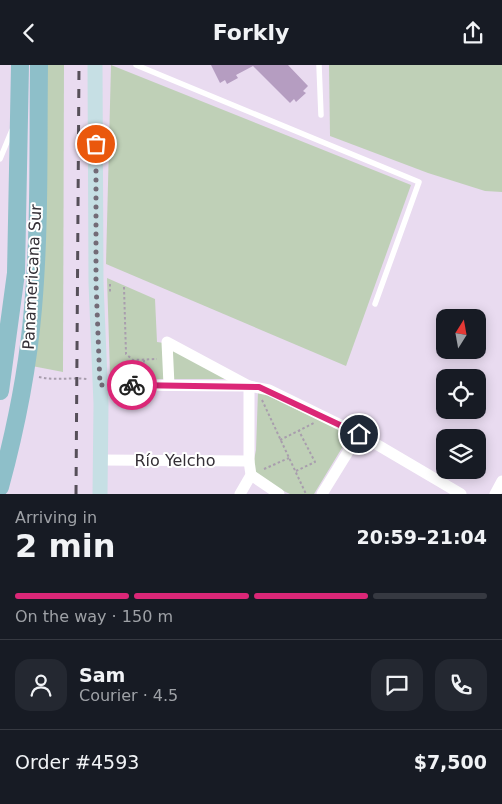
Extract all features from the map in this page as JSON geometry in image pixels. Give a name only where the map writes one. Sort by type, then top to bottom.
[{"type":"main road","name":"Panamericana Sur","points":[[0,391],[16,273],[20,65]]},
{"type":"main road","name":"Panamericana Sur","points":[[0,487],[23,388],[33,308],[39,65]]},
{"type":"main road","points":[[95,65],[96,283],[100,383],[100,494]]},
{"type":"street","points":[[168,385],[167,343],[249,386]]},
{"type":"street","points":[[100,383],[249,386],[268,390],[359,434],[461,494]]},
{"type":"street","points":[[249,386],[249,461],[255,473],[279,494]]},
{"type":"street","points":[[322,494],[359,434]]},
{"type":"street","name":"Río Yelcho","points":[[101,460],[249,461]]},
{"type":"street","points":[[240,494],[255,473]]},
{"type":"street","points":[[495,494],[502,481]]},
{"type":"lane","points":[[136,65],[419,182],[375,304]]},
{"type":"lane","points":[[319,65],[321,115]]},
{"type":"lane","points":[[0,159],[19,117]]},
{"type":"path","points":[[124,287],[125,350],[129,358],[144,360],[164,359]]},
{"type":"path","points":[[144,360],[144,379]]},
{"type":"path","points":[[53,380],[77,377],[100,383]]},
{"type":"path","points":[[262,399],[306,494]]},
{"type":"path","points":[[280,440],[320,420]]},
{"type":"path","points":[[296,471],[315,462],[299,431]]},
{"type":"path","points":[[255,473],[289,458]]},
{"type":"green space","points":[[47,65],[64,65],[63,372],[32,366]]},
{"type":"green space","points":[[111,65],[411,185],[346,366],[106,264]]},
{"type":"green space","points":[[329,65],[502,65],[502,192],[485,191],[428,173],[330,136]]},
{"type":"green space","points":[[107,278],[155,299],[157,342],[164,343],[165,379],[120,379],[114,378],[110,374]]},
{"type":"green space","points":[[169,345],[233,379],[171,379]]},
{"type":"green space","points":[[258,391],[346,433],[348,438],[314,494],[290,494],[251,475],[256,450]]},
{"type":"building","points":[[211,65],[288,65],[308,86],[303,91],[306,93],[296,102],[294,99],[290,103],[253,66],[236,75],[238,78],[227,84],[225,80],[220,83]]},
{"type":"railway","points":[[76,494],[79,65]]},
{"type":"way so far","points":[[96,144],[96,283],[100,385],[132,385]]},
{"type":"route","points":[[132,385],[259,387],[359,434]]}]
